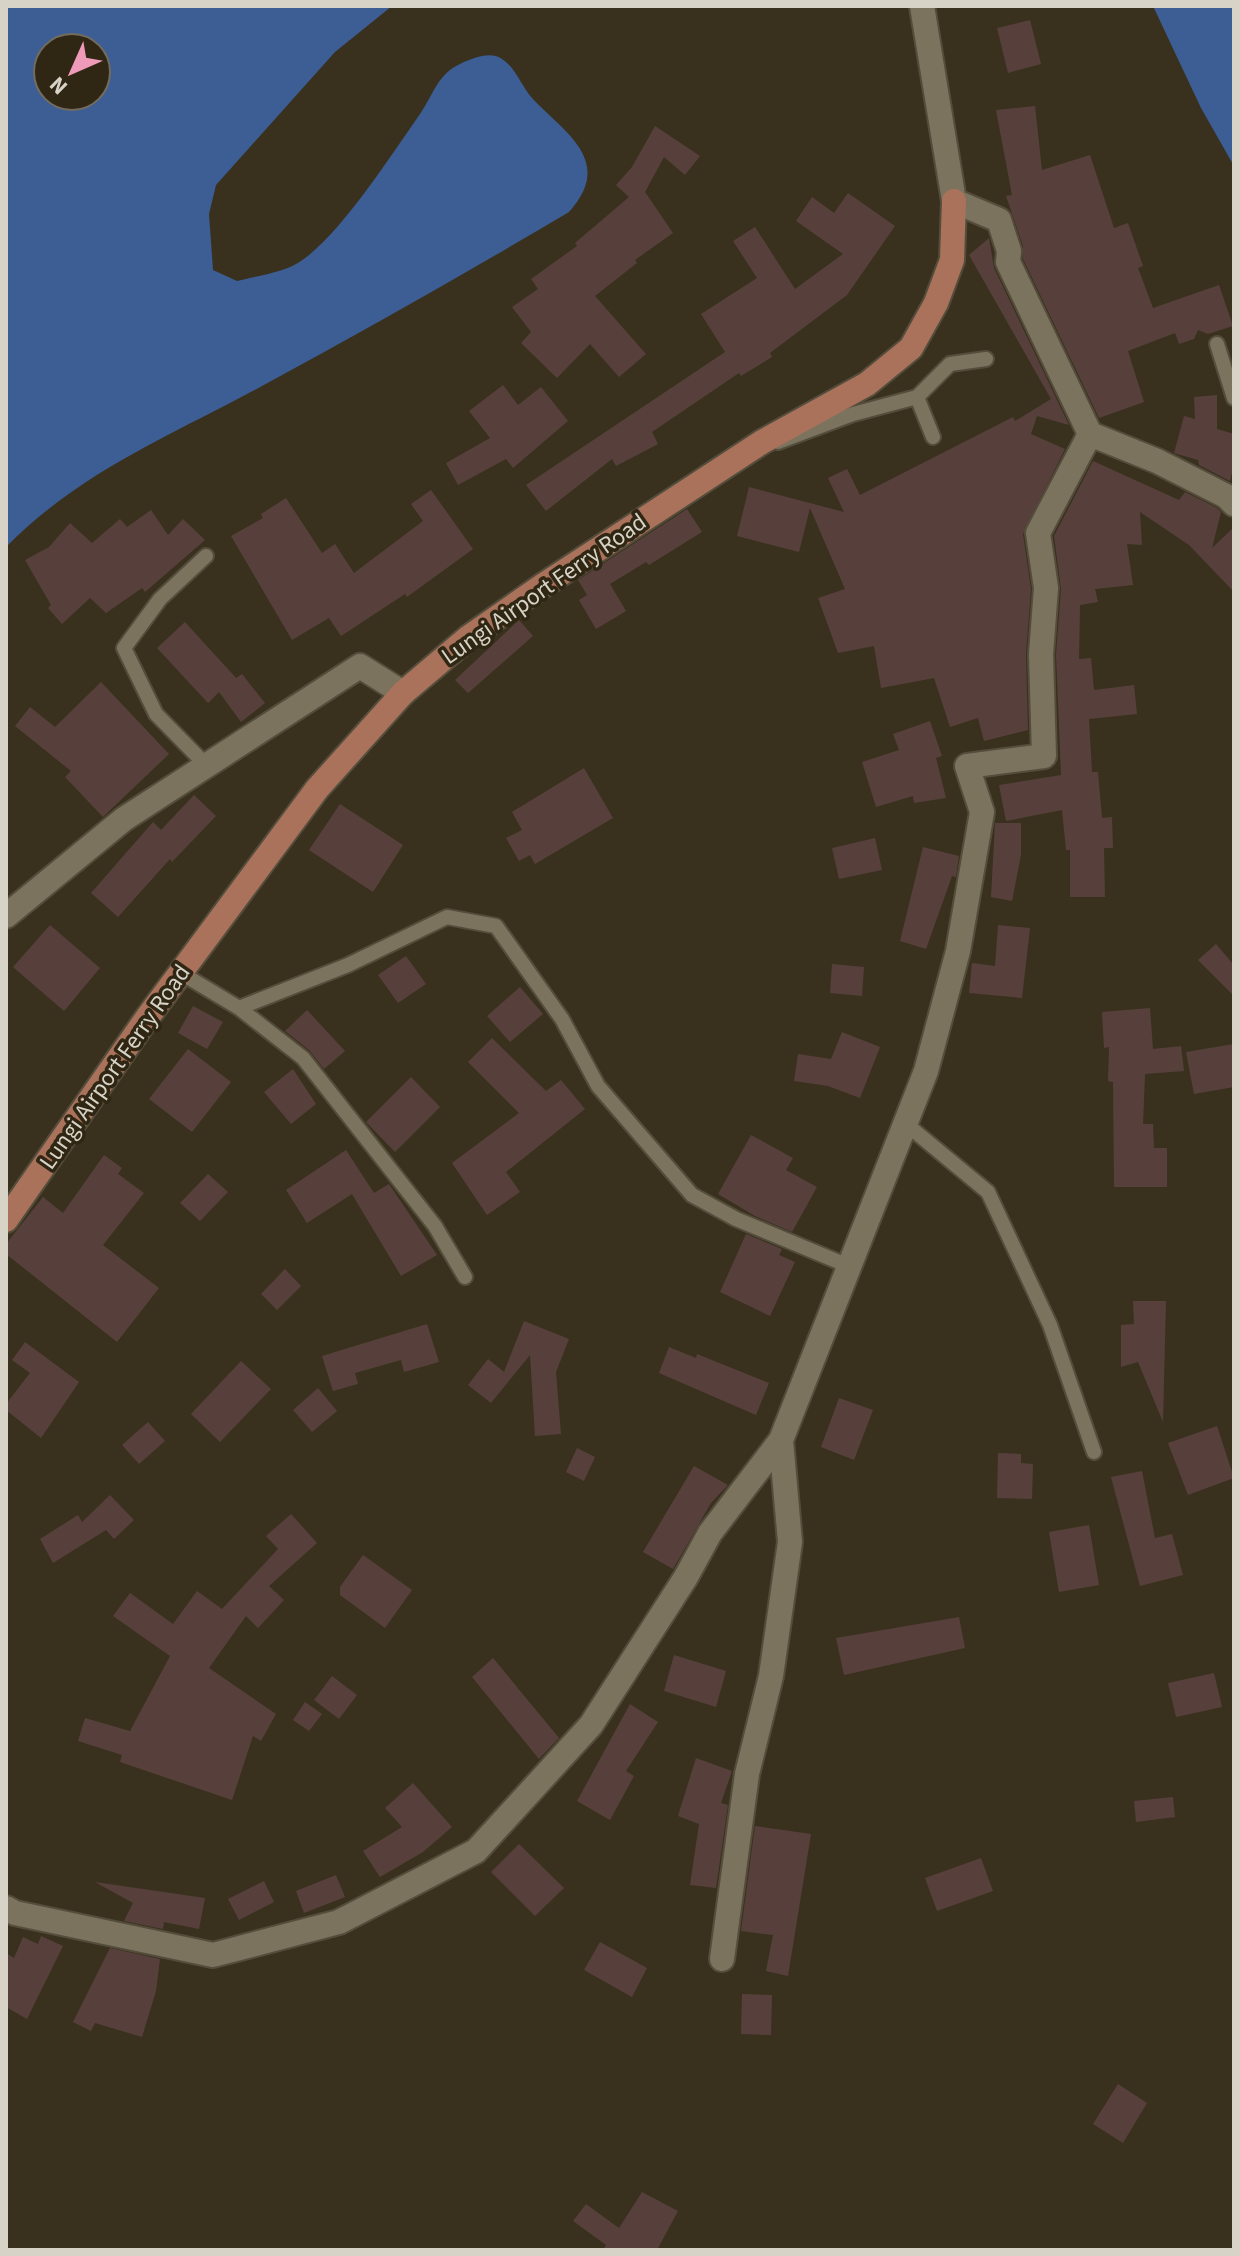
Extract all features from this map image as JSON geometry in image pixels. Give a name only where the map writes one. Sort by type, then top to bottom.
[{"type":"main road","name":"Lungi Airport Ferry Road","points":[[6,1220],[181,973],[317,789],[403,693],[469,637],[762,442],[867,384],[911,348],[936,303],[952,260],[954,201]]},
{"type":"street","points":[[922,6],[954,201],[999,220],[1009,251],[1008,262],[1090,434],[1231,495]]},
{"type":"street","points":[[6,1908],[30,1916],[213,1955],[339,1922],[476,1851],[591,1725],[686,1577],[710,1533],[781,1440],[851,1267],[926,1071],[958,951],[982,812],[967,766],[1044,756],[1041,654],[1046,588],[1038,533],[1090,434]]},
{"type":"street","points":[[6,916],[124,819],[360,666],[403,693]]},
{"type":"street","points":[[722,1959],[747,1774],[771,1676],[790,1542],[781,1440]]},
{"type":"lane","points":[[1217,344],[1234,398]]},
{"type":"lane","points":[[762,442],[785,441],[853,414],[917,397],[950,364],[986,359]]},
{"type":"lane","points":[[917,397],[933,437]]},
{"type":"lane","points":[[205,764],[156,714],[124,648],[160,599],[206,556]]},
{"type":"lane","points":[[239,1008],[348,965],[447,917],[496,926],[562,1019],[598,1086],[692,1195],[736,1219],[851,1267]]},
{"type":"lane","points":[[181,973],[239,1008],[303,1058],[435,1226],[465,1277]]},
{"type":"lane","points":[[906,1124],[988,1192],[1050,1325],[1094,1452]]},
{"type":"water","points":[[6,6],[392,6],[335,52],[216,185],[209,214],[213,270],[237,281],[287,268],[316,249],[365,193],[441,79],[472,59],[492,56],[507,63],[532,98],[580,149],[586,163],[587,178],[582,194],[569,212],[339,344],[128,457],[35,520],[6,547]]},
{"type":"water","points":[[1153,6],[1234,6],[1234,166],[1201,108]]},
{"type":"building","points":[[1030,20],[1041,64],[1008,73],[997,28]]},
{"type":"building","points":[[1035,106],[1042,170],[1090,155],[1114,228],[1128,223],[1143,266],[1138,268],[1153,308],[1219,285],[1233,326],[1208,334],[1198,330],[1194,339],[1179,344],[1175,333],[1128,351],[1144,402],[1099,418],[1023,259],[1023,246],[1006,196],[1012,195],[996,110]]},
{"type":"building","points":[[655,126],[700,156],[685,175],[664,157],[645,192],[673,233],[635,260],[637,263],[595,296],[646,354],[619,377],[590,344],[557,378],[521,343],[531,332],[512,307],[538,289],[531,279],[577,246],[575,243],[629,197],[616,185],[632,167]]},
{"type":"building","points":[[848,193],[895,226],[847,295],[770,353],[772,357],[741,376],[739,373],[652,432],[658,444],[616,466],[612,459],[546,511],[526,485],[725,352],[701,314],[757,278],[733,241],[755,227],[795,289],[843,254],[796,221],[812,197],[834,213]]},
{"type":"building","points":[[989,238],[994,268],[1069,425],[1037,416],[1031,434],[1065,449],[1023,534],[1031,589],[1026,654],[1028,730],[984,741],[978,718],[950,727],[934,678],[881,688],[874,646],[838,653],[818,598],[845,589],[810,508],[799,552],[737,536],[749,487],[844,512],[828,478],[847,469],[860,495],[1013,417],[1015,421],[1051,399],[969,255]]},
{"type":"building","points":[[503,385],[518,405],[541,387],[568,421],[513,468],[506,459],[458,485],[446,463],[490,438],[469,411]]},
{"type":"building","points":[[1217,395],[1217,429],[1234,434],[1234,465],[1230,481],[1199,465],[1198,460],[1174,453],[1184,416],[1195,419],[1194,397]]},
{"type":"building","points":[[1093,461],[1179,500],[1185,492],[1217,508],[1221,512],[1212,548],[1234,527],[1234,592],[1189,545],[1140,512],[1142,545],[1127,544],[1133,585],[1095,589],[1098,602],[1080,605],[1079,659],[1091,658],[1094,690],[1134,685],[1137,714],[1089,719],[1092,772],[1098,772],[1102,818],[1112,817],[1113,848],[1104,848],[1105,897],[1070,897],[1070,850],[1066,850],[1062,810],[1006,821],[999,785],[1061,775],[1056,654],[1061,589],[1054,536]]},
{"type":"building","points":[[431,490],[473,549],[407,597],[405,594],[341,636],[329,618],[292,640],[231,536],[263,518],[261,514],[286,498],[322,553],[335,544],[354,573],[423,521],[411,504]]},
{"type":"building","points":[[687,509],[702,532],[649,565],[646,562],[610,584],[626,611],[596,629],[579,600],[587,595],[578,580]]},
{"type":"building","points":[[151,510],[168,535],[183,519],[205,540],[145,592],[142,588],[106,613],[90,598],[62,624],[48,608],[51,605],[25,560],[49,547],[70,523],[92,543],[120,519],[127,527]]},
{"type":"building","points":[[519,620],[533,636],[468,693],[455,680]]},
{"type":"building","points":[[185,622],[236,678],[242,674],[265,703],[241,722],[219,692],[208,703],[157,648]]},
{"type":"building","points":[[101,682],[169,754],[103,817],[65,777],[71,771],[15,726],[30,707],[55,727]]},
{"type":"building","points":[[930,721],[942,756],[936,758],[946,798],[914,803],[913,796],[876,807],[862,762],[899,750],[893,734]]},
{"type":"building","points":[[584,768],[613,818],[535,864],[530,855],[519,861],[506,838],[522,830],[512,812]]},
{"type":"building","points":[[194,795],[216,816],[172,862],[170,859],[118,917],[91,893],[153,822],[161,830]]},
{"type":"building","points":[[340,804],[403,845],[373,892],[309,850]]},
{"type":"building","points":[[995,823],[1021,823],[1021,855],[1012,901],[991,897]]},
{"type":"building","points":[[875,838],[882,870],[839,879],[832,848]]},
{"type":"building","points":[[923,847],[959,856],[956,877],[952,876],[926,949],[900,941]]},
{"type":"building","points":[[50,925],[100,968],[64,1011],[13,967]]},
{"type":"building","points":[[998,925],[1030,928],[1022,998],[969,993],[972,963],[995,966]]},
{"type":"building","points":[[1216,944],[1234,965],[1234,996],[1198,960]]},
{"type":"building","points":[[406,956],[426,984],[398,1003],[378,975]]},
{"type":"building","points":[[832,964],[864,967],[862,996],[830,993]]},
{"type":"building","points":[[520,987],[543,1014],[510,1042],[487,1016]]},
{"type":"building","points":[[193,1006],[223,1022],[207,1049],[178,1033]]},
{"type":"building","points":[[1150,1008],[1153,1049],[1181,1046],[1184,1071],[1145,1074],[1143,1124],[1153,1124],[1154,1148],[1167,1148],[1167,1187],[1114,1187],[1113,1082],[1108,1081],[1109,1047],[1104,1048],[1102,1012]]},
{"type":"building","points":[[307,1010],[345,1051],[324,1069],[309,1050],[285,1031]]},
{"type":"building","points":[[842,1032],[880,1047],[860,1098],[828,1086],[794,1081],[798,1054],[831,1059]]},
{"type":"building","points":[[492,1038],[546,1091],[561,1080],[585,1109],[506,1172],[520,1192],[487,1215],[452,1163],[519,1113],[468,1062]]},
{"type":"building","points":[[1234,1044],[1234,1087],[1194,1094],[1186,1052]]},
{"type":"building","points":[[188,1049],[231,1082],[192,1132],[149,1099]]},
{"type":"building","points":[[293,1069],[316,1104],[291,1124],[264,1092]]},
{"type":"building","points":[[411,1077],[440,1107],[395,1152],[366,1122]]},
{"type":"building","points":[[751,1135],[793,1158],[786,1170],[817,1187],[792,1232],[755,1216],[718,1194]]},
{"type":"building","points":[[346,1150],[374,1193],[389,1184],[437,1255],[401,1276],[352,1194],[307,1223],[286,1190]]},
{"type":"building","points":[[104,1155],[122,1168],[118,1174],[144,1193],[103,1245],[159,1288],[117,1342],[6,1254],[6,1244],[43,1197],[63,1213]]},
{"type":"building","points":[[208,1174],[228,1192],[200,1221],[180,1203]]},
{"type":"building","points":[[746,1234],[782,1249],[779,1255],[795,1262],[770,1316],[720,1292]]},
{"type":"building","points":[[285,1269],[301,1286],[277,1310],[261,1294]]},
{"type":"building","points":[[1133,1301],[1166,1301],[1163,1422],[1138,1362],[1121,1367],[1121,1325],[1134,1324]]},
{"type":"building","points":[[524,1321],[569,1339],[556,1372],[561,1434],[535,1436],[530,1355],[491,1403],[468,1385],[488,1359],[504,1372]]},
{"type":"building","points":[[427,1324],[439,1362],[404,1372],[401,1360],[355,1373],[358,1384],[333,1391],[322,1356]]},
{"type":"building","points":[[25,1342],[79,1382],[41,1438],[6,1410],[6,1404],[30,1373],[12,1360]]},
{"type":"building","points":[[669,1347],[696,1358],[697,1354],[769,1383],[756,1415],[659,1373]]},
{"type":"building","points":[[241,1361],[271,1389],[220,1442],[191,1414]]},
{"type":"building","points":[[318,1388],[337,1411],[312,1432],[293,1410]]},
{"type":"building","points":[[839,1398],[873,1410],[854,1460],[821,1447]]},
{"type":"building","points":[[148,1422],[165,1441],[139,1464],[122,1445]]},
{"type":"building","points":[[1217,1426],[1234,1478],[1188,1495],[1168,1443]]},
{"type":"building","points":[[577,1448],[595,1457],[584,1481],[566,1472]]},
{"type":"building","points":[[998,1453],[1021,1454],[1021,1463],[1033,1464],[1032,1499],[997,1498]]},
{"type":"building","points":[[694,1466],[728,1485],[711,1503],[673,1569],[643,1552]]},
{"type":"building","points":[[1142,1471],[1155,1538],[1172,1534],[1183,1575],[1140,1586],[1111,1477]]},
{"type":"building","points":[[110,1495],[134,1520],[114,1539],[106,1530],[53,1563],[40,1539],[78,1515],[82,1522]]},
{"type":"building","points":[[291,1514],[317,1543],[269,1586],[284,1600],[258,1628],[246,1616],[209,1668],[276,1714],[261,1741],[253,1736],[232,1800],[120,1762],[122,1755],[78,1741],[85,1718],[130,1731],[170,1656],[113,1616],[130,1593],[173,1624],[197,1591],[222,1609],[278,1549],[266,1536]]},
{"type":"building","points":[[1089,1525],[1099,1585],[1059,1592],[1049,1532]]},
{"type":"building","points":[[363,1555],[412,1590],[385,1628],[340,1595],[340,1587]]},
{"type":"building","points":[[959,1617],[965,1648],[844,1675],[836,1638]]},
{"type":"building","points":[[674,1655],[726,1671],[716,1707],[664,1691]]},
{"type":"building","points":[[493,1658],[559,1738],[539,1759],[472,1677]]},
{"type":"building","points":[[1214,1673],[1222,1707],[1176,1717],[1168,1683]]},
{"type":"building","points":[[332,1676],[357,1695],[339,1719],[314,1700]]},
{"type":"building","points":[[305,1702],[322,1714],[309,1731],[293,1720]]},
{"type":"building","points":[[630,1704],[658,1722],[626,1771],[634,1776],[610,1820],[577,1801]]},
{"type":"building","points":[[696,1758],[732,1771],[721,1803],[728,1805],[716,1888],[690,1885],[699,1824],[678,1816]]},
{"type":"building","points":[[413,1783],[452,1827],[423,1852],[380,1877],[363,1851],[402,1827],[385,1808]]},
{"type":"building","points":[[1173,1797],[1175,1817],[1136,1822],[1134,1801]]},
{"type":"building","points":[[755,1826],[811,1834],[788,1976],[766,1971],[773,1935],[741,1931]]},
{"type":"building","points":[[519,1844],[564,1888],[535,1916],[491,1872]]},
{"type":"building","points":[[981,1858],[993,1891],[937,1911],[925,1878]]},
{"type":"building","points":[[336,1875],[345,1897],[304,1913],[296,1891]]},
{"type":"building","points":[[264,1881],[274,1902],[239,1920],[228,1899]]},
{"type":"building","points":[[95,1882],[205,1898],[199,1929],[164,1922],[163,1929],[124,1921],[133,1903]]},
{"type":"building","points":[[41,1936],[63,1946],[27,2019],[6,2007],[6,1953],[14,1958],[23,1937],[38,1944]]},
{"type":"building","points":[[600,1942],[647,1968],[632,1997],[584,1970]]},
{"type":"building","points":[[110,1948],[160,1959],[156,1991],[142,2037],[95,2023],[91,2031],[73,2022]]},
{"type":"building","points":[[742,1994],[772,1995],[771,2035],[741,2034]]},
{"type":"building","points":[[1118,2084],[1147,2103],[1123,2143],[1093,2124]]},
{"type":"building","points":[[642,2192],[678,2211],[657,2250],[603,2250],[606,2245],[573,2221],[586,2204],[619,2228]]}]
